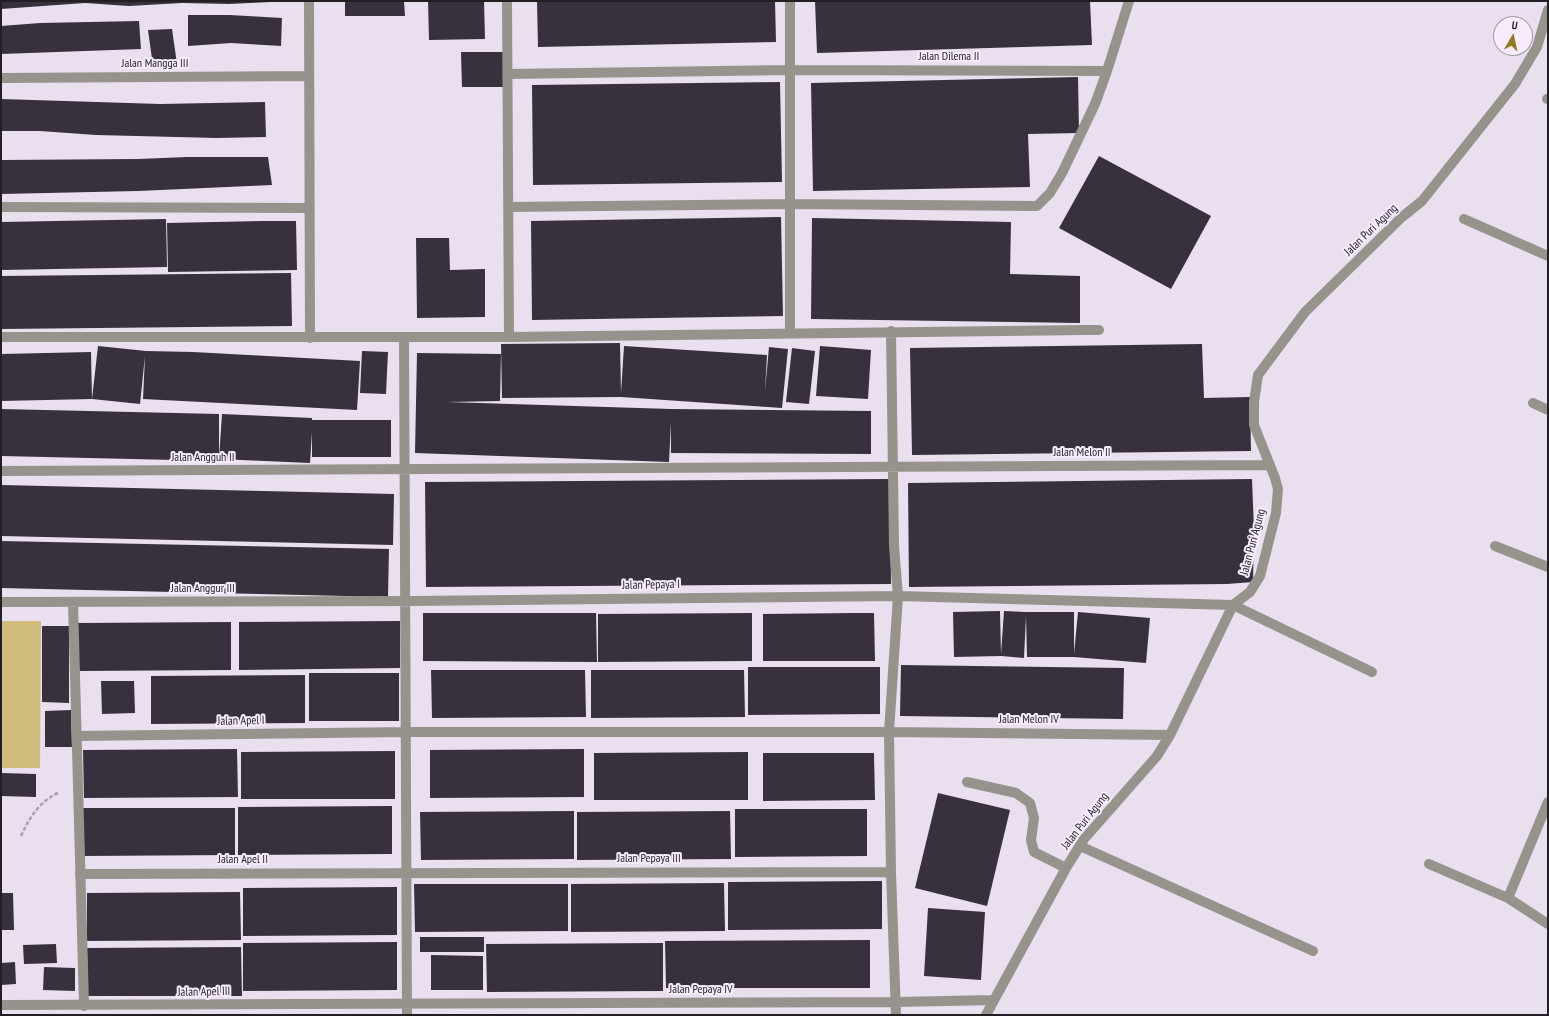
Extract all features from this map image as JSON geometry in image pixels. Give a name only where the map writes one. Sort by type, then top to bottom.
[{"type":"street","points":[[309,1],[310,338]]},
{"type":"street","points":[[507,1],[509,337]]},
{"type":"street","points":[[790,1],[790,333]]},
{"type":"street","points":[[508,207],[790,204],[1037,206],[1050,193],[1062,172],[1095,104],[1129,1]]},
{"type":"street","name":"Jalan Puri Agung","points":[[986,1015],[1066,868],[1084,839],[1157,756],[1170,735],[1233,605],[1250,592],[1260,576],[1273,529],[1278,489],[1254,425],[1254,402],[1258,375],[1305,312],[1402,217],[1422,201],[1516,84],[1537,47],[1548,10]]},
{"type":"street","name":"Jalan Dilema II","points":[[508,74],[790,70],[1107,71]]},
{"type":"street","name":"Jalan Mangga III","points":[[1,78],[309,76]]},
{"type":"street","points":[[1,207],[309,208]]},
{"type":"street","points":[[1464,220],[1548,256]]},
{"type":"street","points":[[1,337],[509,337],[891,331],[1099,330]]},
{"type":"street","points":[[891,331],[894,546],[898,596],[889,732],[891,872],[896,1015]]},
{"type":"street","points":[[404,337],[407,1015]]},
{"type":"street","points":[[1533,403],[1548,410]]},
{"type":"street","name":"Jalan Melon II","points":[[405,470],[1270,466]]},
{"type":"street","name":"Jalan Angguh II","points":[[1,471],[405,470]]},
{"type":"street","points":[[1495,546],[1548,568]]},
{"type":"street","name":"Jalan Pepaya I","points":[[406,601],[898,596],[1233,605]]},
{"type":"street","name":"Jalan Anggur III","points":[[1,602],[406,601]]},
{"type":"street","points":[[73,602],[84,1006]]},
{"type":"street","points":[[1233,605],[1372,672]]},
{"type":"street","name":"Jalan Apel I","points":[[77,736],[406,732],[889,732]]},
{"type":"street","name":"Jalan Melon IV","points":[[889,732],[1170,735]]},
{"type":"street","points":[[967,782],[1016,793],[1030,803],[1034,818],[1031,840],[1034,852],[1066,868]]},
{"type":"street","points":[[1508,898],[1548,802]]},
{"type":"street","points":[[1080,846],[1313,951]]},
{"type":"street","points":[[1429,864],[1508,898],[1548,924]]},
{"type":"street","name":"Jalan Pepaya III","points":[[407,872],[891,872]]},
{"type":"street","name":"Jalan Apel II","points":[[80,874],[407,872]]},
{"type":"street","name":"Jalan Pepaya IV","points":[[407,1003],[896,1002],[994,1000]]},
{"type":"street","name":"Jalan Apel III","points":[[1,1005],[84,1006],[407,1003]]},
{"type":"path","points":[[21,836],[30,817],[49,797],[64,790],[78,787]]},
{"type":"shaded area","points":[[1,621],[41,621],[40,768],[1,768]]},
{"type":"building","points":[[1,1],[271,2],[229,4],[182,3],[129,6],[85,3],[1,9]]},
{"type":"building","points":[[345,1],[404,1],[405,16],[345,16]]},
{"type":"building","points":[[428,1],[484,1],[485,39],[429,40]]},
{"type":"building","points":[[537,1],[775,1],[776,42],[538,47]]},
{"type":"building","points":[[815,1],[1090,1],[1092,45],[817,53]]},
{"type":"building","points":[[188,15],[230,15],[282,18],[281,46],[231,43],[188,46]]},
{"type":"building","points":[[139,21],[141,49],[1,54],[1,26],[40,23]]},
{"type":"building","points":[[172,29],[177,64],[153,66],[148,30]]},
{"type":"building","points":[[461,52],[503,52],[504,87],[462,87]]},
{"type":"building","points":[[1078,77],[1079,133],[1028,134],[1030,187],[813,191],[811,83]]},
{"type":"building","points":[[780,82],[782,182],[533,185],[532,85]]},
{"type":"building","points":[[1,99],[160,104],[265,102],[266,137],[217,138],[96,135],[40,131],[1,131]]},
{"type":"building","points":[[1099,156],[1211,216],[1171,289],[1059,228]]},
{"type":"building","points":[[187,157],[268,157],[272,185],[138,191],[1,194],[1,160],[138,159]]},
{"type":"building","points":[[781,217],[783,316],[532,320],[531,221]]},
{"type":"building","points":[[812,218],[1011,222],[1010,274],[1080,276],[1080,323],[811,319]]},
{"type":"building","points":[[166,219],[167,267],[1,270],[1,222]]},
{"type":"building","points":[[296,221],[297,270],[168,272],[167,223]]},
{"type":"building","points":[[416,238],[449,238],[450,270],[485,269],[485,317],[417,318]]},
{"type":"building","points":[[291,273],[292,326],[1,329],[1,276]]},
{"type":"building","points":[[620,343],[621,393],[624,346],[767,355],[765,391],[769,347],[788,349],[782,408],[621,397],[502,398],[501,344]]},
{"type":"building","points":[[1202,344],[1204,398],[1250,397],[1251,451],[912,455],[910,348]]},
{"type":"building","points":[[98,346],[146,351],[360,361],[357,410],[143,399],[145,356],[140,404],[92,399]]},
{"type":"building","points":[[820,346],[871,350],[868,399],[816,396]]},
{"type":"building","points":[[792,348],[815,351],[809,404],[786,402]]},
{"type":"building","points":[[362,351],[388,352],[386,394],[360,393]]},
{"type":"building","points":[[91,352],[92,399],[1,401],[1,354]]},
{"type":"building","points":[[417,353],[501,354],[500,401],[447,402],[671,409],[871,411],[871,454],[671,453],[671,422],[669,462],[415,453]]},
{"type":"building","points":[[1,409],[219,414],[219,461],[1,456]]},
{"type":"building","points":[[222,414],[312,418],[312,420],[391,420],[391,457],[312,457],[312,432],[310,463],[219,459]]},
{"type":"building","points":[[890,479],[891,584],[426,587],[425,482]]},
{"type":"building","points":[[1252,479],[1254,530],[1253,582],[1227,584],[909,587],[908,483]]},
{"type":"building","points":[[1,485],[394,494],[393,545],[1,536]]},
{"type":"building","points":[[1,541],[389,549],[388,597],[1,588]]},
{"type":"building","points":[[1000,611],[1001,654],[1004,611],[1074,612],[1074,654],[1078,612],[1150,618],[1146,663],[1074,657],[1027,657],[1026,616],[1024,658],[1001,656],[954,657],[953,612]]},
{"type":"building","points":[[423,613],[596,613],[597,662],[423,661]]},
{"type":"building","points":[[752,613],[752,661],[598,662],[598,614]]},
{"type":"building","points":[[874,613],[875,661],[763,661],[763,614]]},
{"type":"building","points":[[400,621],[400,668],[239,670],[239,622]]},
{"type":"building","points":[[231,622],[231,670],[78,671],[77,623]]},
{"type":"building","points":[[42,626],[69,626],[69,703],[42,702]]},
{"type":"building","points":[[901,665],[1124,668],[1123,719],[900,716]]},
{"type":"building","points":[[748,667],[880,667],[880,714],[748,715]]},
{"type":"building","points":[[431,670],[585,670],[586,717],[432,718]]},
{"type":"building","points":[[591,670],[744,670],[745,717],[591,718]]},
{"type":"building","points":[[309,673],[399,673],[399,721],[309,721]]},
{"type":"building","points":[[305,675],[305,723],[151,724],[151,676]]},
{"type":"building","points":[[101,681],[134,681],[135,713],[102,714]]},
{"type":"building","points":[[71,710],[72,747],[45,747],[45,711]]},
{"type":"building","points":[[237,749],[238,797],[84,798],[83,750]]},
{"type":"building","points":[[584,749],[584,797],[430,798],[430,750]]},
{"type":"building","points":[[395,751],[395,799],[241,799],[241,752]]},
{"type":"building","points":[[748,752],[748,800],[594,800],[594,753]]},
{"type":"building","points":[[763,753],[874,753],[875,800],[763,801]]},
{"type":"building","points":[[1,773],[36,774],[36,797],[1,796]]},
{"type":"building","points":[[938,793],[1010,810],[987,906],[915,888]]},
{"type":"building","points":[[392,806],[392,854],[238,855],[238,807]]},
{"type":"building","points":[[81,808],[235,808],[235,855],[81,856]]},
{"type":"building","points":[[735,809],[867,809],[867,856],[735,857]]},
{"type":"building","points":[[574,811],[574,859],[421,860],[420,812]]},
{"type":"building","points":[[730,811],[731,859],[577,860],[577,812]]},
{"type":"building","points":[[882,881],[882,929],[728,930],[728,882]]},
{"type":"building","points":[[724,883],[725,931],[571,932],[571,884]]},
{"type":"building","points":[[414,884],[568,884],[568,931],[415,932]]},
{"type":"building","points":[[397,887],[397,935],[243,936],[243,888]]},
{"type":"building","points":[[240,892],[241,940],[87,941],[87,893]]},
{"type":"building","points":[[1,893],[13,893],[14,930],[1,930]]},
{"type":"building","points":[[928,908],[985,912],[981,980],[924,976]]},
{"type":"building","points":[[420,937],[484,937],[484,952],[420,952]]},
{"type":"building","points":[[870,940],[870,988],[666,988],[665,941]]},
{"type":"building","points":[[397,942],[397,990],[243,991],[243,943]]},
{"type":"building","points":[[663,943],[663,991],[487,992],[486,944]]},
{"type":"building","points":[[56,944],[57,963],[24,964],[23,945]]},
{"type":"building","points":[[241,947],[242,996],[88,996],[87,948]]},
{"type":"building","points":[[431,955],[483,956],[483,990],[431,990]]},
{"type":"building","points":[[15,962],[16,984],[1,985],[1,963]]},
{"type":"building","points":[[44,967],[75,968],[75,991],[43,990]]}]
